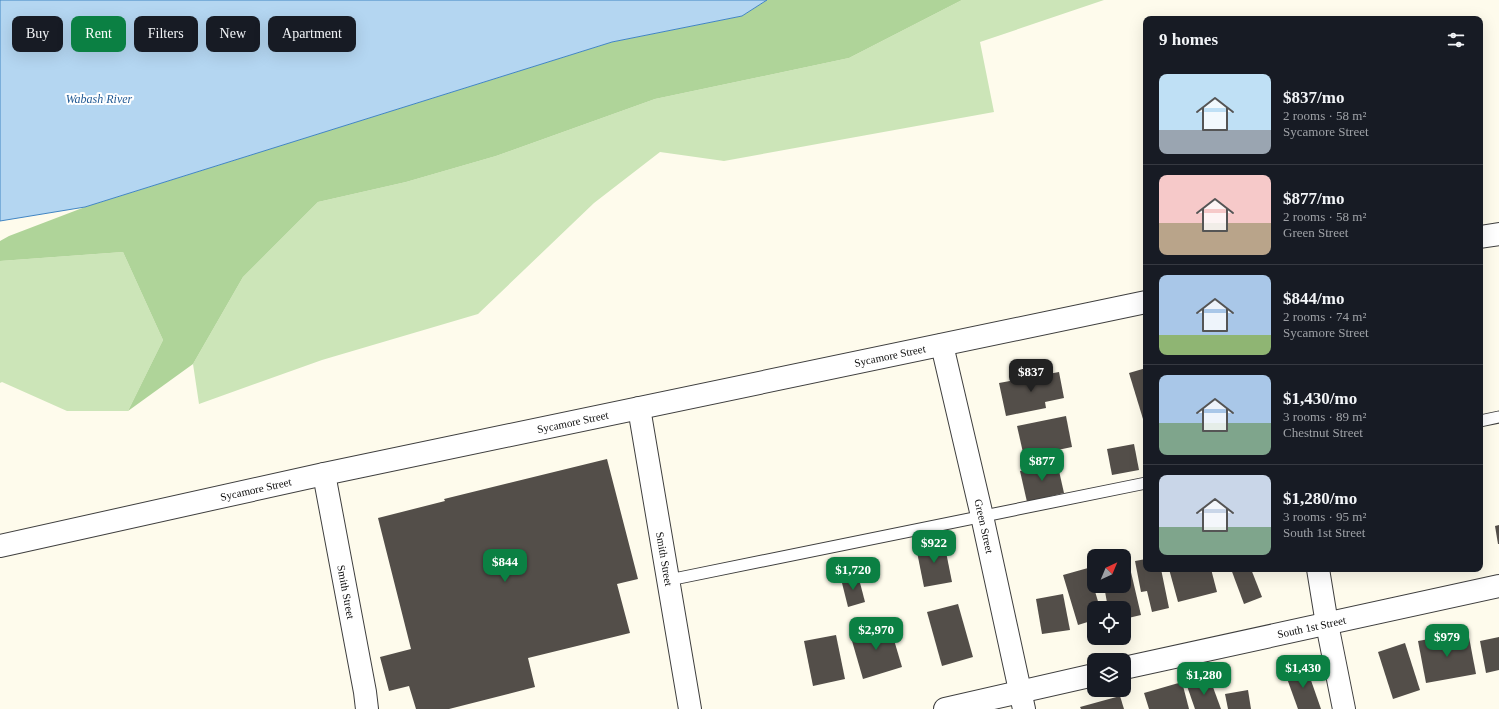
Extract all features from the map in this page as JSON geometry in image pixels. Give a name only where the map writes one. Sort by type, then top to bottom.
[{"type":"street","points":[[1483,237],[1499,234]]},
{"type":"street","name":"Sycamore Street","points":[[0,546],[324,474],[1143,303]]},
{"type":"street","name":"Green Street","points":[[942,345],[982,516],[1022,700]]},
{"type":"street","name":"Smith Street","points":[[639,408],[690,709]]},
{"type":"street","name":"Smith Street","points":[[324,474],[367,709]]},
{"type":"street","points":[[1318,572],[1344,709]]},
{"type":"street","name":"South 1st Street","points":[[1131,666],[1499,586]]},
{"type":"street","points":[[945,709],[1022,700],[1087,677]]},
{"type":"lane","points":[[1483,420],[1499,417]]},
{"type":"lane","points":[[669,580],[1143,484]]},
{"type":"green space","points":[[767,0],[962,0],[849,58],[655,99],[496,156],[406,182],[318,202],[243,277],[193,364],[128,411],[163,340],[123,252],[0,261],[0,241],[9,236],[85,207],[612,42],[742,16]]},
{"type":"green space","points":[[962,0],[1104,0],[980,42],[994,112],[724,161],[660,152],[594,203],[478,314],[322,360],[199,404],[193,364],[243,277],[318,202],[406,182],[496,156],[655,99],[849,58]]},
{"type":"green space","points":[[123,252],[163,340],[128,411],[67,411],[2,382],[0,383],[0,261]]},
{"type":"water","name":"Wabash River","points":[[0,0],[767,0],[742,16],[612,42],[85,207],[0,221]]},
{"type":"building","points":[[1143,369],[1143,419],[1129,373]]},
{"type":"building","points":[[1059,372],[1064,398],[1045,402],[1046,408],[1006,416],[999,383]]},
{"type":"building","points":[[1066,416],[1072,447],[1024,457],[1017,426]]},
{"type":"building","points":[[1134,444],[1139,470],[1112,475],[1107,449]]},
{"type":"building","points":[[607,459],[638,579],[617,584],[630,633],[528,658],[535,687],[449,709],[416,709],[409,686],[389,691],[380,657],[411,649],[378,518],[445,501],[444,499]]},
{"type":"building","points":[[1057,462],[1064,493],[1027,502],[1020,471]]},
{"type":"building","points":[[1499,525],[1499,544],[1498,544],[1495,526]]},
{"type":"building","points":[[944,542],[952,582],[924,587],[916,547]]},
{"type":"building","points":[[1143,560],[1143,572],[1162,572],[1169,608],[1152,612],[1147,591],[1141,592],[1135,561]]},
{"type":"building","points":[[1087,568],[1087,593],[1096,593],[1098,601],[1087,601],[1087,622],[1078,625],[1063,575]]},
{"type":"building","points":[[1131,572],[1141,615],[1131,617],[1131,601],[1107,601],[1105,593],[1131,593]]},
{"type":"building","points":[[1170,572],[1212,572],[1217,592],[1178,602]]},
{"type":"building","points":[[1232,572],[1252,572],[1262,597],[1244,604]]},
{"type":"building","points":[[858,575],[865,602],[848,607],[841,579]]},
{"type":"building","points":[[1063,594],[1070,630],[1042,634],[1036,599]]},
{"type":"building","points":[[958,604],[973,657],[942,666],[927,612]]},
{"type":"building","points":[[889,623],[902,667],[863,679],[850,634]]},
{"type":"building","points":[[1468,632],[1476,674],[1426,683],[1418,641]]},
{"type":"building","points":[[836,635],[845,679],[813,686],[804,641]]},
{"type":"building","points":[[1499,637],[1499,670],[1486,673],[1480,641]]},
{"type":"building","points":[[1405,643],[1420,690],[1393,699],[1378,652]]},
{"type":"building","points":[[1306,666],[1321,709],[1298,709],[1285,673]]},
{"type":"building","points":[[1210,679],[1221,709],[1195,709],[1187,686]]},
{"type":"building","points":[[1182,682],[1189,709],[1149,709],[1144,693]]},
{"type":"building","points":[[1248,690],[1251,709],[1228,709],[1225,694]]},
{"type":"building","points":[[1120,697],[1124,709],[1081,709],[1080,707]]}]
